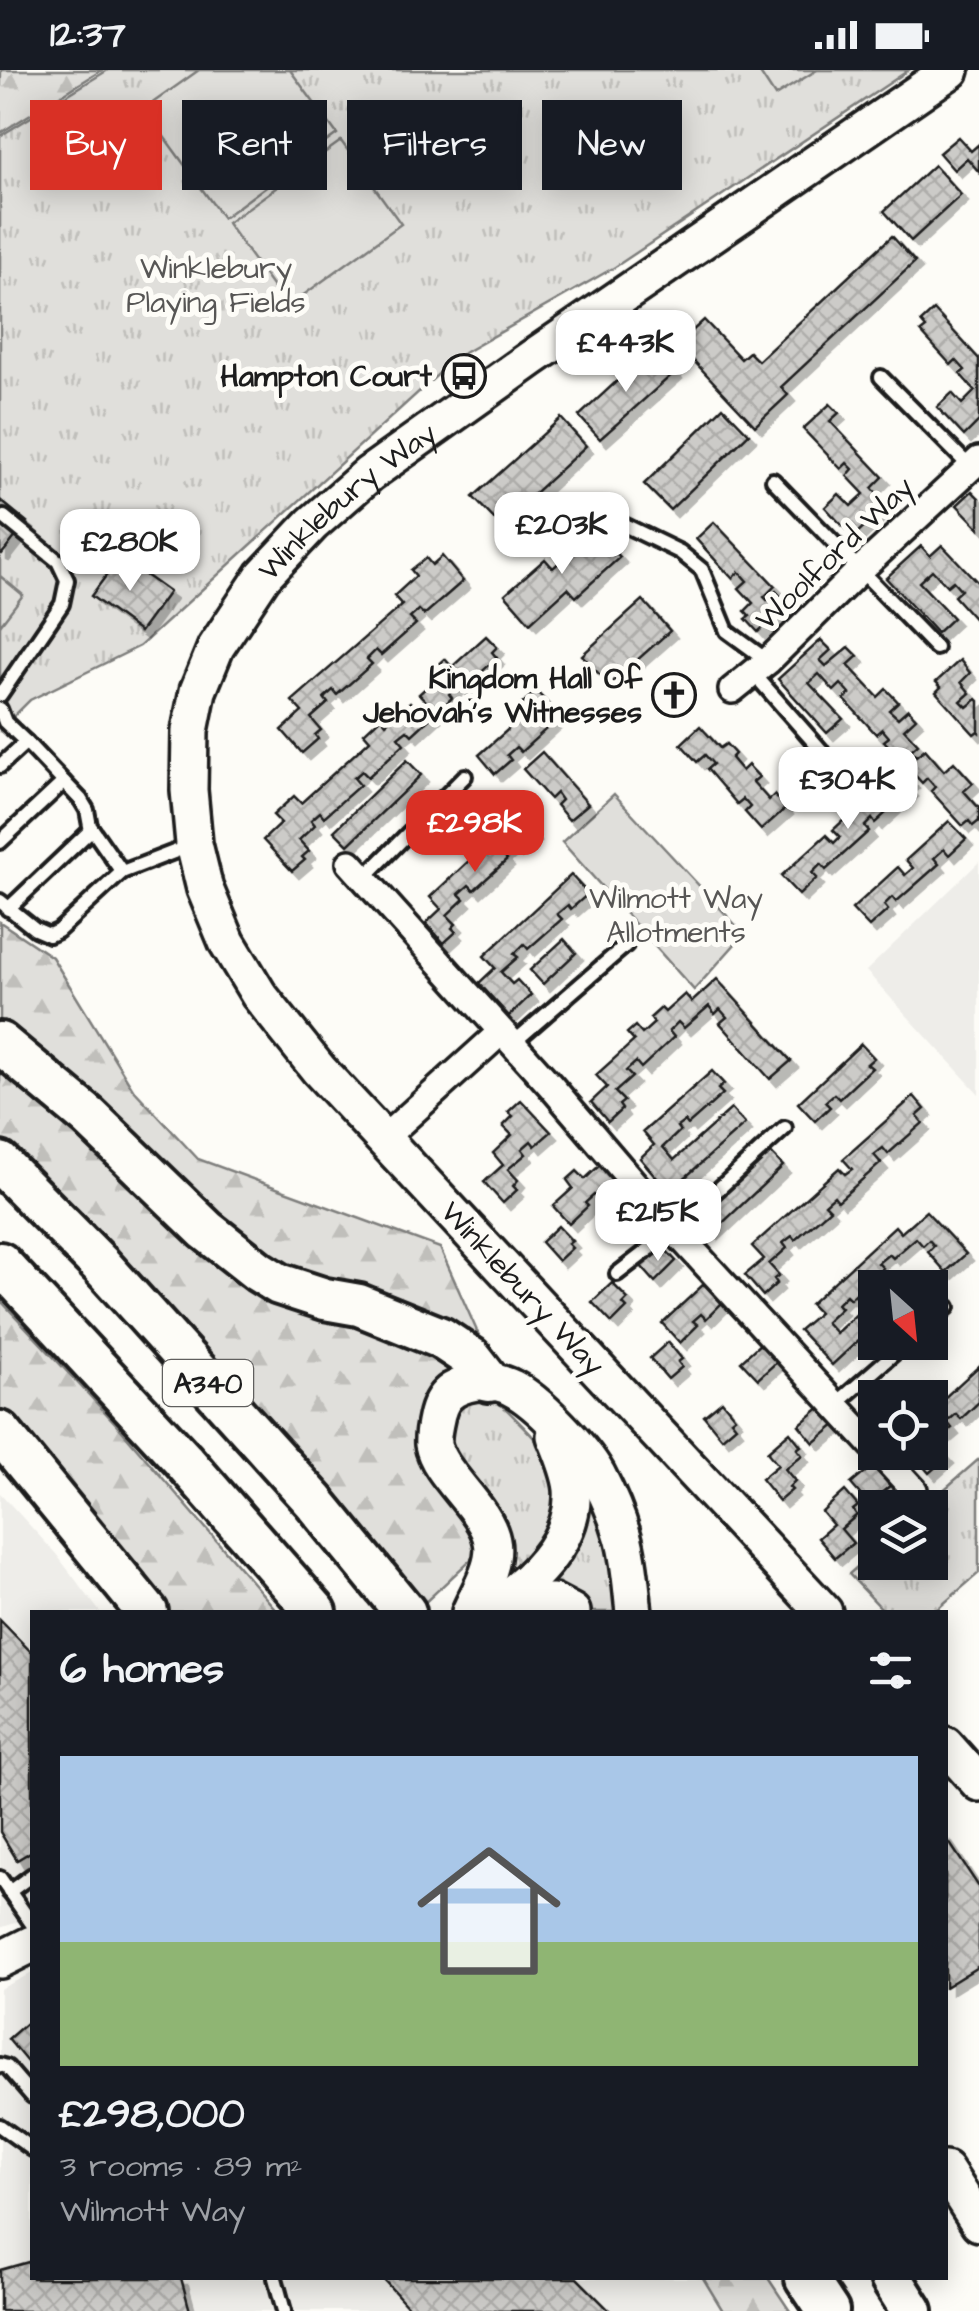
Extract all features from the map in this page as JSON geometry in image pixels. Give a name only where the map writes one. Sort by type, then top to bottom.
[{"type":"main road","points":[[0,1043],[89,1116],[206,1230],[258,1271],[279,1284],[359,1305],[441,1338],[471,1358],[489,1381]]},
{"type":"main road","name":"A340","points":[[0,1163],[101,1266],[301,1486],[403,1610]]},
{"type":"main road","name":"A340","points":[[0,1262],[183,1460],[314,1610]]},
{"type":"main road","points":[[0,1432],[145,1610]]},
{"type":"main road","points":[[807,2280],[828,2311]]},
{"type":"main road","points":[[892,2280],[912,2311]]},
{"type":"street","name":"Winklebury Way","points":[[822,1610],[319,1070],[259,995],[227,942],[205,889],[194,844],[189,790],[190,732],[198,691],[216,647],[263,576],[312,524],[369,474],[952,70]]},
{"type":"street","name":"Woolford Way","points":[[732,690],[761,668],[860,571],[976,468]]},
{"type":"street","points":[[357,870],[674,1230],[858,1430]]},
{"type":"street","points":[[383,1139],[507,1038]]},
{"type":"street","points":[[486,1601],[494,1553],[490,1532],[433,1446],[442,1400],[453,1390],[489,1381],[512,1388],[547,1417],[577,1445],[596,1472],[623,1536],[634,1610]]},
{"type":"street","points":[[486,1601],[536,1572],[564,1533],[570,1516],[571,1482],[547,1417]]},
{"type":"street","points":[[896,1470],[914,1490]]},
{"type":"street","points":[[486,1601],[553,1602],[568,1610]]},
{"type":"street","points":[[948,1749],[979,1783]]},
{"type":"street","points":[[0,1960],[30,1945]]},
{"type":"street","points":[[948,2175],[979,2223]]},
{"type":"lane","points":[[881,377],[976,468]]},
{"type":"lane","points":[[773,480],[936,648]]},
{"type":"lane","points":[[0,695],[62,604],[67,580],[58,561],[4,517]]},
{"type":"lane","points":[[620,523],[680,552],[702,570],[728,631],[822,750]]},
{"type":"lane","points":[[0,708],[5,722],[81,800],[92,830],[122,872]]},
{"type":"lane","points":[[0,766],[26,742]]},
{"type":"lane","points":[[357,870],[464,776]]},
{"type":"lane","points":[[0,842],[64,782]]},
{"type":"lane","points":[[92,830],[4,905],[35,930],[48,935],[58,931],[122,872],[194,844]]},
{"type":"lane","points":[[507,1038],[626,945]]},
{"type":"lane","points":[[617,1274],[674,1230],[785,1128]]},
{"type":"lane","points":[[835,1405],[886,1360]]},
{"type":"lane","points":[[9,1892],[30,1876]]},
{"type":"lane","points":[[0,1878],[30,1921]]},
{"type":"lane","points":[[0,2065],[7,2067],[30,2094]]},
{"type":"lane","points":[[0,2126],[30,2148]]},
{"type":"lane","points":[[275,2280],[284,2311]]},
{"type":"shaded area","points":[[979,862],[979,1094],[866,971]]},
{"type":"shaded area","points":[[0,1493],[56,1554],[98,1610],[30,1610],[30,1912],[0,1928]]},
{"type":"shaded area","points":[[30,1974],[30,2280],[704,2280],[723,2311],[0,2311],[0,1989]]},
{"type":"green space","points":[[1,70],[102,70],[53,100],[30,100],[30,114],[0,133]]},
{"type":"green space","name":"Winklebury Playing Fields","points":[[108,70],[909,70],[615,267],[457,357],[140,646],[30,700],[0,730],[0,136],[30,118],[30,190],[162,190],[162,100],[59,100]]},
{"type":"green space","points":[[199,70],[290,70],[312,100],[182,100],[182,161],[162,134],[162,100],[157,100]]},
{"type":"green space","points":[[758,70],[817,70],[775,96]]},
{"type":"green space","points":[[327,120],[337,134],[327,141]]},
{"type":"green space","points":[[341,141],[347,149],[347,190],[376,190],[401,224],[287,307],[227,223],[273,190],[327,190],[327,151]]},
{"type":"green space","points":[[203,190],[261,190],[223,218]]},
{"type":"green space","points":[[0,576],[23,595],[0,625]]},
{"type":"green space","name":"Wilmott Way Allotments","points":[[614,794],[744,934],[694,990],[562,842]]},
{"type":"green space","points":[[0,922],[52,957],[133,1089],[198,1159],[440,1248],[489,1358],[428,1404],[481,1550],[419,1608],[0,1151]]},
{"type":"green space","points":[[0,1300],[117,1425],[276,1610],[163,1610],[0,1418]]},
{"type":"green space","points":[[487,1398],[504,1407],[537,1442],[548,1459],[553,1482],[550,1514],[539,1543],[529,1556],[503,1574],[451,1451],[447,1417],[465,1401]]},
{"type":"green space","points":[[979,1459],[979,1573],[936,1610],[883,1610],[849,1574],[858,1566],[858,1580],[948,1580],[948,1490],[943,1490]]},
{"type":"green space","points":[[587,1485],[613,1550],[621,1610],[590,1610],[577,1601],[533,1586]]},
{"type":"green space","points":[[704,2280],[769,2280],[790,2311],[723,2311]]},
{"type":"building","points":[[958,137],[971,151],[979,144],[979,172],[967,158],[954,170],[939,153]]},
{"type":"building","points":[[934,165],[961,195],[911,241],[884,211]]},
{"type":"building","points":[[892,236],[915,262],[781,387],[788,395],[755,426],[678,344],[704,320],[741,359],[749,352],[758,361]]},
{"type":"building","points":[[934,310],[979,359],[979,421],[964,436],[937,407],[952,393],[962,404],[975,391],[960,374],[965,370],[956,360],[951,365],[921,332],[926,328],[921,322]]},
{"type":"building","points":[[659,354],[675,372],[600,439],[579,416],[644,356],[650,363]]},
{"type":"building","points":[[830,404],[839,413],[830,421],[883,477],[872,488],[887,505],[853,537],[825,507],[839,494],[851,506],[864,494],[847,476],[853,469],[847,463],[841,469],[803,429]]},
{"type":"building","points":[[723,407],[749,434],[670,510],[644,484]]},
{"type":"building","points":[[561,418],[586,446],[500,525],[473,497]]},
{"type":"building","points":[[972,491],[979,498],[979,528],[957,505]]},
{"type":"building","points":[[0,500],[27,522],[2,554],[0,553]]},
{"type":"building","points":[[714,522],[775,586],[764,597],[767,600],[776,591],[785,601],[776,610],[779,613],[758,632],[746,619],[750,616],[745,611],[753,603],[739,588],[747,581],[739,572],[732,578],[696,539]]},
{"type":"building","points":[[595,530],[620,557],[576,597],[568,588],[530,623],[505,594],[545,559],[553,568]]},
{"type":"building","points":[[942,545],[979,584],[979,624],[954,596],[961,590],[953,581],[947,586],[932,570],[919,582],[953,618],[937,633],[886,578],[921,546],[930,556]]},
{"type":"building","points":[[442,556],[463,581],[424,615],[419,610],[410,618],[416,624],[381,655],[376,650],[367,659],[372,664],[337,695],[333,690],[324,698],[328,703],[311,718],[321,730],[315,735],[318,739],[302,753],[282,730],[302,712],[292,701],[402,605],[394,596],[416,576],[411,570],[426,558],[432,565]]},
{"type":"building","points":[[120,557],[169,592],[140,632],[91,596]]},
{"type":"building","points":[[643,600],[670,631],[609,685],[582,655]]},
{"type":"building","points":[[486,636],[497,647],[492,652],[497,658],[461,691],[457,686],[449,694],[452,698],[412,735],[407,730],[398,737],[404,744],[368,777],[362,771],[354,778],[360,785],[324,817],[320,812],[311,820],[315,825],[299,840],[309,851],[292,871],[263,840],[281,823],[273,815],[294,796],[301,803],[370,740],[364,733],[381,717],[386,723],[410,702],[417,710],[426,701],[419,694],[439,676],[434,669],[445,659],[452,667]]},
{"type":"building","points":[[821,640],[831,650],[820,660],[826,666],[849,647],[858,656],[848,665],[878,697],[886,689],[898,702],[889,710],[898,718],[908,709],[916,718],[904,729],[918,744],[911,750],[916,756],[925,749],[944,771],[954,762],[973,783],[964,791],[979,808],[979,821],[963,826],[931,791],[935,787],[927,778],[922,783],[884,741],[889,737],[882,729],[876,734],[844,699],[850,694],[841,684],[834,691],[819,674],[809,683],[843,719],[827,733],[778,679]]},
{"type":"building","points":[[960,660],[970,673],[961,682],[970,693],[961,701],[967,707],[979,701],[979,732],[974,734],[936,692],[941,687],[936,682]]},
{"type":"building","points":[[536,691],[555,711],[550,715],[555,721],[521,752],[516,747],[507,755],[511,760],[495,774],[479,755],[529,711],[522,704]]},
{"type":"building","points":[[700,726],[720,748],[726,744],[742,771],[748,765],[759,777],[753,782],[769,800],[774,795],[786,808],[761,830],[745,812],[750,807],[743,799],[737,804],[707,769],[713,764],[705,755],[697,762],[681,744]]},
{"type":"building","points":[[542,752],[588,804],[569,820],[556,805],[561,800],[556,793],[550,799],[523,769]]},
{"type":"building","points":[[407,760],[421,775],[348,845],[334,831]]},
{"type":"building","points":[[900,768],[912,782],[907,786],[911,790],[875,823],[872,819],[865,826],[869,831],[826,870],[821,864],[812,873],[817,878],[799,895],[781,876],[826,835],[834,843],[840,837],[833,830]]},
{"type":"building","points":[[517,816],[534,835],[515,851],[512,848],[503,855],[507,860],[474,890],[469,885],[459,894],[464,899],[447,915],[456,924],[452,928],[456,932],[444,943],[426,923],[441,909],[430,897]]},
{"type":"building","points":[[949,821],[966,839],[949,855],[944,849],[934,858],[939,864],[896,902],[892,897],[884,905],[888,910],[869,927],[852,909],[898,867],[905,875],[913,868],[906,860]]},
{"type":"building","points":[[571,875],[588,894],[571,909],[568,905],[557,914],[562,919],[528,949],[524,944],[514,954],[518,957],[501,972],[512,984],[517,980],[531,995],[509,1016],[479,983],[495,968],[484,956]]},
{"type":"building","points":[[564,939],[576,953],[543,984],[530,970]]},
{"type":"building","points":[[717,979],[791,1061],[770,1079],[720,1023],[727,1017],[720,1009],[715,1014],[709,1006],[684,1028],[678,1022],[669,1031],[674,1037],[641,1068],[636,1062],[626,1071],[632,1077],[615,1092],[624,1101],[619,1105],[622,1109],[608,1122],[591,1102],[607,1087],[596,1075],[634,1041],[627,1033],[635,1026],[642,1034],[654,1023],[650,1018],[661,1008],[665,1012],[685,994],[692,1002]]},
{"type":"building","points":[[861,1044],[874,1058],[867,1064],[872,1068],[839,1099],[834,1094],[825,1102],[830,1107],[815,1121],[798,1103]]},
{"type":"building","points":[[712,1071],[724,1084],[718,1089],[723,1094],[688,1125],[685,1121],[677,1127],[680,1131],[663,1147],[674,1160],[731,1109],[745,1124],[669,1192],[640,1158],[654,1145],[643,1132]]},
{"type":"building","points":[[914,1096],[925,1109],[917,1116],[923,1123],[888,1154],[883,1148],[874,1155],[881,1163],[838,1201],[834,1196],[825,1204],[830,1209],[795,1240],[792,1236],[783,1243],[787,1248],[769,1264],[779,1275],[774,1279],[777,1283],[763,1296],[745,1275],[764,1259],[752,1246],[839,1168],[845,1174],[852,1169],[843,1159]]},
{"type":"building","points":[[521,1100],[551,1132],[535,1146],[531,1141],[522,1149],[526,1154],[508,1169],[518,1180],[513,1186],[517,1190],[503,1203],[484,1182],[503,1165],[493,1153],[512,1135],[503,1126],[513,1116],[508,1112]]},
{"type":"building","points":[[769,1151],[783,1166],[712,1233],[698,1218]]},
{"type":"building","points":[[600,1165],[615,1182],[585,1203],[588,1206],[569,1224],[553,1206],[573,1188],[567,1180],[577,1171],[585,1179]]},
{"type":"building","points":[[618,1200],[634,1216],[613,1236],[597,1219]]},
{"type":"building","points":[[926,1211],[966,1254],[944,1270],[928,1252],[934,1246],[929,1240],[923,1246],[916,1238],[893,1258],[889,1254],[878,1263],[881,1270],[858,1270],[858,1291],[850,1299],[846,1295],[837,1304],[841,1308],[826,1322],[836,1333],[858,1313],[858,1341],[832,1365],[799,1330],[819,1313],[810,1304],[895,1226],[901,1233]]},
{"type":"building","points":[[558,1226],[572,1241],[568,1244],[572,1248],[558,1261],[541,1242]]},
{"type":"building","points":[[662,1246],[676,1261],[655,1282],[641,1266]]},
{"type":"building","points":[[706,1282],[724,1301],[706,1319],[701,1314],[693,1321],[698,1325],[680,1343],[662,1323]]},
{"type":"building","points":[[612,1283],[628,1299],[623,1304],[627,1308],[612,1323],[592,1302]]},
{"type":"building","points":[[668,1342],[682,1359],[678,1362],[682,1367],[668,1379],[650,1358]]},
{"type":"building","points":[[762,1342],[779,1360],[758,1379],[741,1361]]},
{"type":"building","points":[[979,1366],[979,1402],[961,1419],[956,1414],[948,1421],[948,1394]]},
{"type":"building","points":[[722,1401],[735,1417],[731,1420],[736,1426],[722,1438],[704,1416]]},
{"type":"building","points":[[822,1406],[837,1424],[814,1443],[799,1425]]},
{"type":"building","points":[[790,1432],[801,1446],[797,1449],[802,1455],[785,1469],[795,1481],[789,1487],[792,1490],[779,1501],[761,1479],[778,1465],[767,1452]]},
{"type":"building","points":[[868,1470],[880,1470],[892,1484],[885,1490],[858,1492],[851,1484]]},
{"type":"building","points":[[845,1491],[858,1506],[853,1510],[857,1515],[841,1529],[853,1543],[835,1558],[818,1538],[833,1525],[822,1512]]},
{"type":"building","points":[[0,1620],[30,1651],[30,1852],[17,1860],[0,1832]]},
{"type":"building","points":[[948,1840],[979,1887],[979,1966],[948,1985]]},
{"type":"building","points":[[30,2020],[30,2066],[8,2039]]},
{"type":"building","points":[[30,2262],[30,2280],[182,2280],[190,2311],[0,2311],[0,2270]]},
{"type":"building","points":[[384,2280],[579,2280],[610,2311],[412,2311]]},
{"type":"place","name":"Hampton Court","points":[[464,376]]},
{"type":"place","name":"Kingdom Hall Of Jehovah's Witnesses","points":[[674,695]]}]
